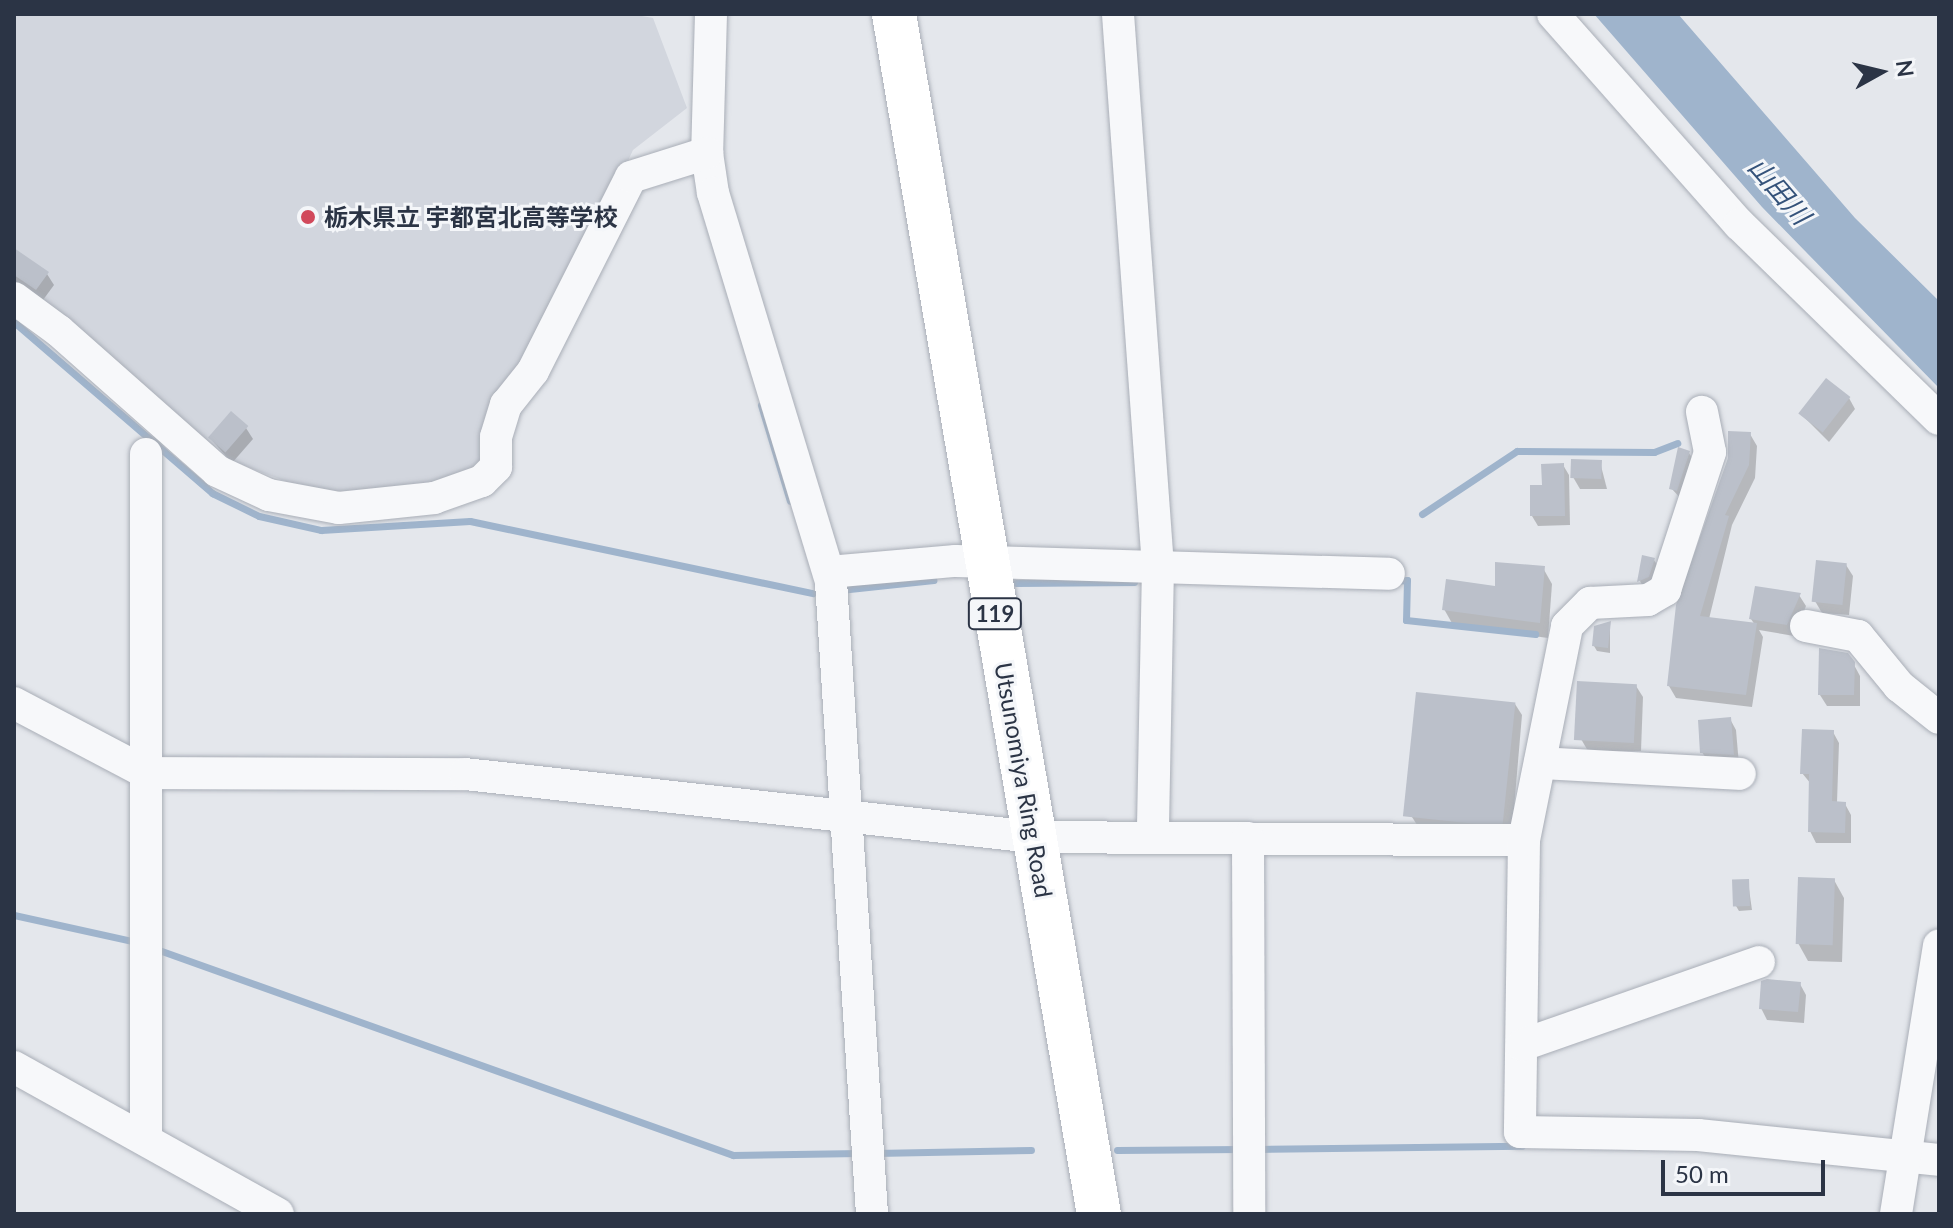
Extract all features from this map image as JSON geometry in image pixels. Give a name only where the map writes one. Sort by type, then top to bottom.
[{"type":"highway","name":"Utsunomiya Ring Road","points":[[865,14],[971,562],[1019,836],[1099,1214]]},
{"type":"highway","name":"Utsunomiya Ring Road","points":[[894,14],[971,562]]},
{"type":"highway","name":"Utsunomiya Ring Road","points":[[1019,836],[1069,1214]]},
{"type":"street","points":[[711,14],[707,153],[713,193],[829,572],[872,1214]]},
{"type":"street","points":[[1118,14],[1158,566],[1153,837]]},
{"type":"street","points":[[1553,14],[1739,224],[1939,419]]},
{"type":"street","points":[[14,298],[59,331],[217,471],[269,495],[339,508],[434,498],[482,481],[496,467],[496,437],[506,405],[533,371],[631,177],[707,153]]},
{"type":"street","points":[[1702,412],[1710,452],[1665,590],[1648,600],[1590,603],[1567,626],[1524,840],[1520,1132],[1698,1135],[1907,1153],[1939,1160]]},
{"type":"street","points":[[146,454],[146,1140]]},
{"type":"street","points":[[829,572],[971,562],[1389,574]]},
{"type":"street","points":[[1806,626],[1858,636],[1899,686],[1939,718]]},
{"type":"street","points":[[14,703],[147,773],[465,774],[1019,836],[1524,840]]},
{"type":"street","points":[[1540,763],[1740,774]]},
{"type":"street","points":[[1248,838],[1249,1214]]},
{"type":"street","points":[[1896,1214],[1932,1030],[1939,945]]},
{"type":"street","points":[[1522,1045],[1759,962]]},
{"type":"street","points":[[14,1067],[278,1214]]},
{"type":"shaded area","name":"栃木県立 宇都宮北高等学校","points":[[14,14],[631,14],[653,18],[687,108],[633,150],[484,471],[416,492],[317,493],[220,457],[14,284]]},
{"type":"water","name":"山田川","points":[[1594,14],[1678,14],[1855,218],[1939,301],[1939,388],[1762,207]]},
{"type":"building","points":[[14,248],[49,272],[36,290],[14,275]]},
{"type":"building","points":[[1826,378],[1850,397],[1823,433],[1798,413]]},
{"type":"building","points":[[231,411],[248,426],[225,453],[208,437]]},
{"type":"building","points":[[1728,431],[1751,432],[1749,465],[1725,515],[1729,516],[1700,616],[1757,623],[1746,695],[1667,686],[1676,605],[1728,458]]},
{"type":"building","points":[[1678,447],[1690,451],[1677,491],[1669,489]]},
{"type":"building","points":[[1571,459],[1602,460],[1601,479],[1570,478]]},
{"type":"building","points":[[1564,463],[1565,516],[1530,516],[1530,485],[1542,485],[1541,464]]},
{"type":"building","points":[[1642,555],[1655,558],[1649,577],[1637,582]]},
{"type":"building","points":[[1816,560],[1847,563],[1842,605],[1812,602]]},
{"type":"building","points":[[1495,562],[1545,566],[1540,623],[1442,610],[1446,579],[1495,586]]},
{"type":"building","points":[[1755,586],[1801,593],[1787,625],[1749,619]]},
{"type":"building","points":[[1611,621],[1608,648],[1592,646],[1594,626]]},
{"type":"building","points":[[1819,648],[1848,653],[1855,662],[1854,695],[1818,695]]},
{"type":"building","points":[[1577,681],[1637,684],[1634,743],[1574,740]]},
{"type":"building","points":[[1416,692],[1515,702],[1502,827],[1403,816]]},
{"type":"building","points":[[1731,717],[1734,755],[1700,753],[1698,720]]},
{"type":"building","points":[[1802,729],[1834,730],[1832,801],[1846,802],[1845,833],[1808,832],[1809,774],[1800,774]]},
{"type":"building","points":[[1798,877],[1835,878],[1833,945],[1796,944]]},
{"type":"building","points":[[1749,879],[1750,906],[1733,907],[1732,880]]},
{"type":"building","points":[[1761,981],[1801,982],[1798,1012],[1759,1009]]},
{"type":"waterway","points":[[14,322],[212,493],[259,516],[321,530],[470,521],[813,593]]},
{"type":"waterway","points":[[761,405],[790,501]]},
{"type":"waterway","points":[[1422,514],[1517,451],[1654,452],[1677,443]]},
{"type":"waterway","points":[[840,590],[933,580]]},
{"type":"waterway","points":[[1394,581],[1407,580],[1406,620],[1535,634]]},
{"type":"waterway","points":[[1016,583],[1134,582]]},
{"type":"waterway","points":[[14,915],[137,942]]},
{"type":"waterway","points":[[156,949],[733,1155],[860,1153]]},
{"type":"waterway","points":[[1259,1149],[1522,1146]]},
{"type":"waterway","points":[[1117,1150],[1242,1149]]},
{"type":"waterway","points":[[876,1153],[1031,1150]]},
{"type":"place","name":"栃木県立 宇都宮北高等学校","points":[[308,217]]}]
